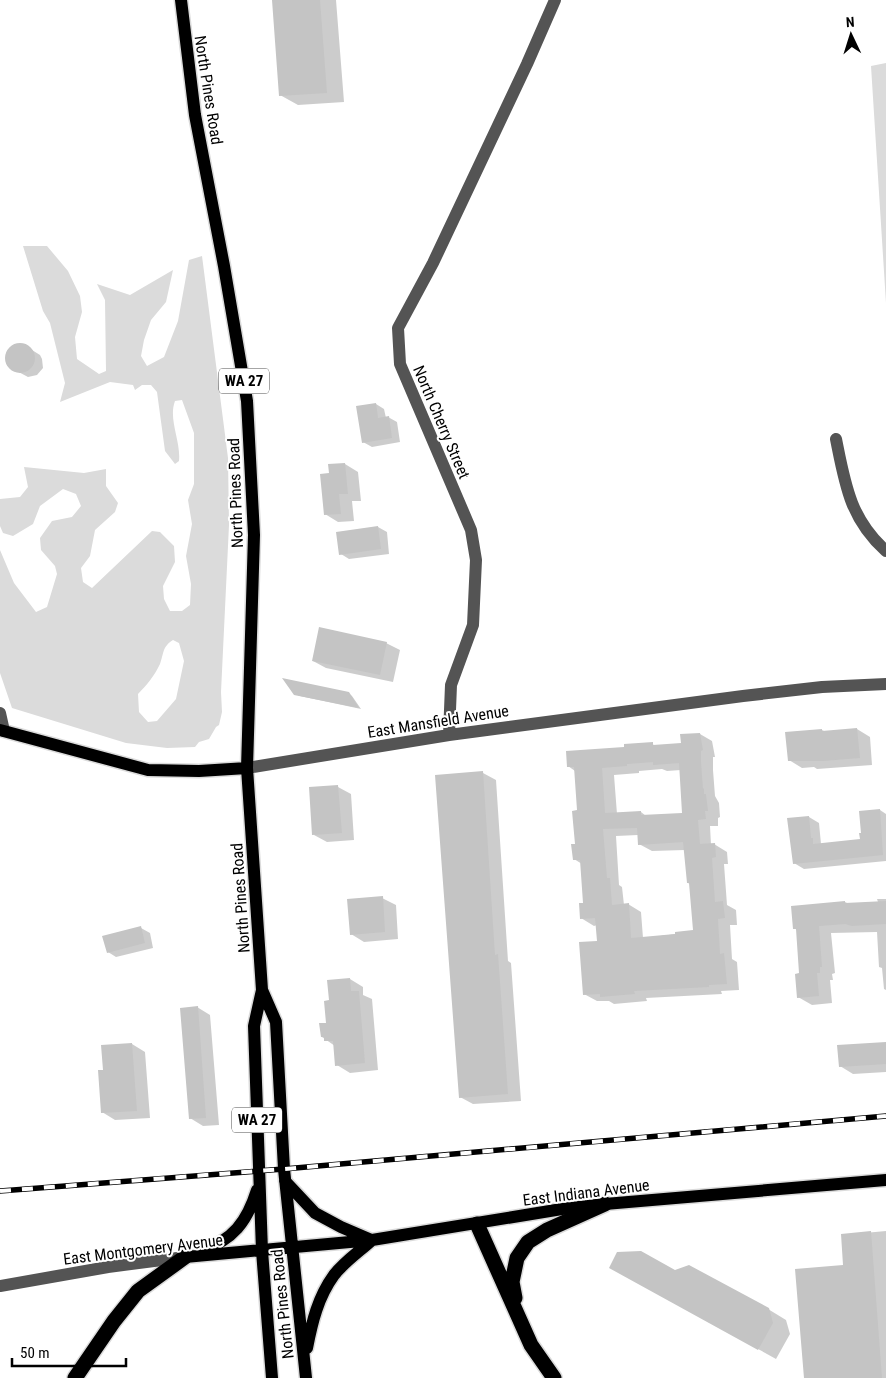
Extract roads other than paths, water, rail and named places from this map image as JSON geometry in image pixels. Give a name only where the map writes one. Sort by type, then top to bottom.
[{"type":"highway","points":[[520,1321],[512,1282],[517,1258],[528,1242],[547,1230],[605,1204]]},
{"type":"highway","points":[[477,1224],[531,1345],[554,1378]]},
{"type":"highway","points":[[75,1378],[114,1321],[138,1291],[185,1257]]},
{"type":"main road","name":"North Pines Road","points":[[181,0],[194,115],[224,266],[248,402],[254,535],[247,768],[262,990],[254,1026],[262,1251],[272,1378]]},
{"type":"main road","name":"East Mansfield Avenue","points":[[2,730],[148,770],[199,771],[247,768]]},
{"type":"main road","name":"North Pines Road","points":[[262,990],[276,1022],[285,1182],[306,1378]]},
{"type":"main road","points":[[185,1257],[217,1246],[236,1231],[251,1208],[260,1177]]},
{"type":"main road","name":"East Indiana Avenue","points":[[292,1248],[372,1240],[562,1209],[605,1204],[886,1180]]},
{"type":"main road","points":[[285,1182],[314,1213],[372,1240],[335,1274],[324,1292],[313,1317],[305,1362]]},
{"type":"main road","name":"East Montgomery Avenue","points":[[185,1257],[292,1248]]},
{"type":"street","name":"North Cherry Street","points":[[449,735],[451,685],[473,625],[476,560],[471,530],[400,364],[398,328],[433,263],[527,64],[555,0]]},
{"type":"street","points":[[836,439],[845,486],[859,521],[886,551]]},
{"type":"street","name":"East Mansfield Avenue","points":[[247,768],[449,735],[743,696],[822,687],[886,684]]},
{"type":"street","points":[[0,713],[2,730]]},
{"type":"street","name":"East Montgomery Avenue","points":[[0,1286],[108,1267],[185,1257]]},
{"type":"railway","points":[[0,1191],[284,1169],[886,1116]]}]
